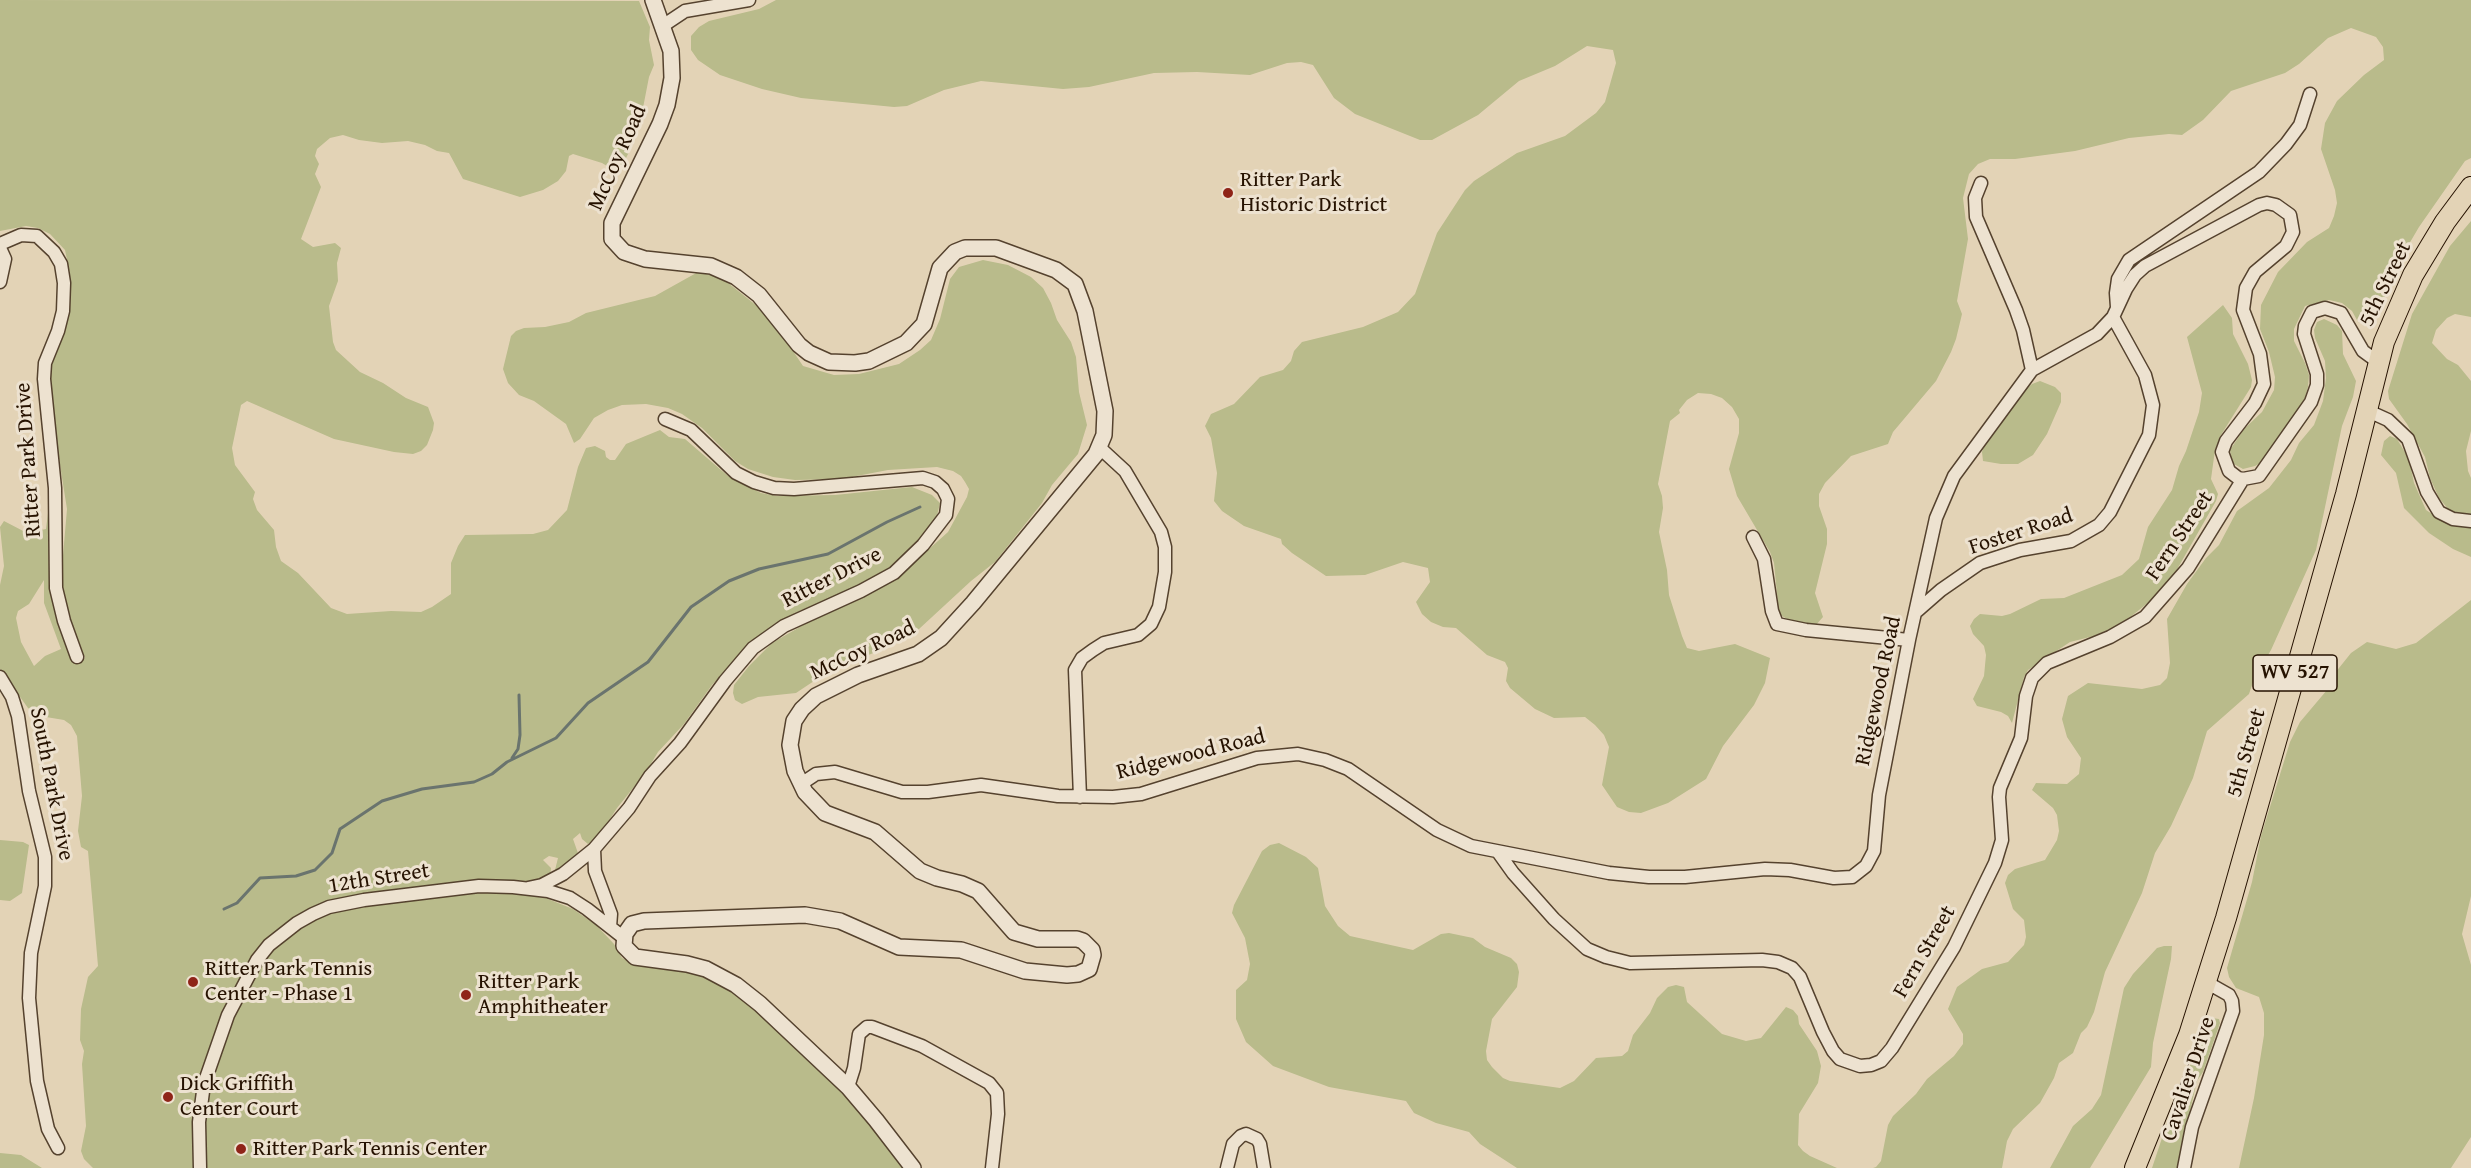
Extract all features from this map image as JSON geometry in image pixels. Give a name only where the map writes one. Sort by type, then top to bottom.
[{"type":"main road","name":"5th Street","points":[[2135,1168],[2189,1035],[2206,982],[2329,557],[2378,362],[2391,322],[2413,275],[2445,222],[2471,187]]},
{"type":"street","name":"McCoy Road","points":[[624,938],[628,927],[644,921],[805,915],[840,921],[899,946],[961,950],[1025,971],[1078,974],[1085,972],[1091,965],[1092,950],[1083,941],[1077,939],[1029,938],[1014,932],[978,891],[920,871],[875,832],[825,813],[810,799],[801,784],[792,762],[790,738],[794,721],[802,709],[816,696],[840,682],[912,656],[941,638],[981,594],[1088,466],[1100,448],[1106,425],[1105,411],[1081,295],[1075,284],[1066,276],[1033,260],[996,248],[965,248],[955,252],[940,268],[929,311],[916,334],[906,343],[882,356],[855,363],[829,362],[809,353],[799,345],[759,295],[736,277],[711,266],[633,256],[616,246],[612,239],[612,223],[660,124],[670,91],[671,51],[664,25],[653,0]]},
{"type":"street","points":[[664,25],[685,6],[749,0]]},
{"type":"street","name":"Foster Road","points":[[1917,611],[1941,590],[1980,563],[2020,550],[2071,540],[2099,525],[2110,512],[2149,435],[2153,405],[2145,375],[2116,312],[2118,279],[2129,260],[2259,172],[2286,144],[2300,125],[2310,94]]},
{"type":"street","points":[[1981,183],[1975,198],[1976,218],[2024,330],[2032,370]]},
{"type":"street","name":"Ridgewood Road","points":[[801,784],[816,774],[835,772],[902,792],[928,792],[988,786],[1038,794],[1080,797],[1141,794],[1257,758],[1298,754],[1325,760],[1348,769],[1448,837],[1498,852],[1609,873],[1649,877],[1684,877],[1765,869],[1790,870],[1834,878],[1852,877],[1866,866],[1874,851],[1879,795],[1909,640],[1936,518],[1949,486],[1967,456],[2032,370],[2088,341],[2116,312],[2135,275],[2165,254],[2259,205],[2276,205],[2290,215],[2293,224],[2291,239],[2255,272],[2243,298],[2247,322],[2260,354],[2264,384],[2255,403],[2226,441],[2223,452],[2229,471],[2243,479]]},
{"type":"street","name":"Ritter Park Drive","points":[[0,246],[21,235],[37,236],[54,252],[61,264],[64,283],[63,311],[58,331],[45,363],[44,379],[56,489],[56,588],[64,621],[77,657]]},
{"type":"street","points":[[0,246],[5,259],[0,282]]},
{"type":"street","points":[[2243,479],[2254,478],[2264,471],[2302,417],[2315,394],[2318,374],[2304,334],[2312,312],[2325,308],[2341,313],[2366,354],[2378,362]]},
{"type":"street","points":[[2366,410],[2388,420],[2408,439],[2427,492],[2439,512],[2453,519],[2471,521]]},
{"type":"street","name":"Ritter Drive","points":[[528,888],[542,885],[563,874],[594,849],[629,808],[650,776],[680,743],[725,681],[753,648],[784,626],[861,591],[894,573],[943,521],[948,509],[946,494],[940,485],[923,478],[794,489],[774,488],[754,482],[736,473],[691,430],[665,418]]},
{"type":"street","points":[[1080,797],[1075,670],[1082,658],[1104,643],[1138,635],[1151,624],[1159,607],[1165,572],[1165,547],[1161,532],[1125,471],[1100,448]]},
{"type":"street","name":"Fern Street","points":[[1498,852],[1513,873],[1554,919],[1587,949],[1630,963],[1761,960],[1778,962],[1792,968],[1800,977],[1823,1032],[1840,1059],[1860,1066],[1881,1061],[1892,1048],[1954,947],[1995,863],[2002,840],[2000,788],[2021,738],[2026,696],[2032,678],[2048,663],[2125,630],[2150,612],[2178,582],[2199,553],[2243,479]]},
{"type":"street","points":[[1753,537],[1764,559],[1772,612],[1777,624],[1806,630],[1909,640]]},
{"type":"street","name":"South Park Drive","points":[[0,677],[12,697],[18,717],[29,791],[45,857],[45,886],[31,953],[28,998],[37,1081],[48,1129],[58,1148]]},
{"type":"street","points":[[594,849],[595,871],[611,914],[610,927]]},
{"type":"street","name":"12th Street","points":[[200,1168],[201,1102],[211,1059],[243,984],[257,960],[280,935],[313,914],[347,903],[478,886],[528,888],[570,898],[624,938]]},
{"type":"street","points":[[624,938],[627,951],[635,957],[697,966],[735,985],[783,1025],[848,1087],[913,1168]]},
{"type":"street","name":"Cavalier Drive","points":[[2184,1168],[2192,1127],[2233,1011],[2229,995],[2206,982]]},
{"type":"street","points":[[848,1087],[854,1068],[859,1034],[867,1027],[921,1046],[989,1083],[997,1093],[998,1114],[992,1168]]},
{"type":"street","points":[[1227,1168],[1233,1144],[1240,1136],[1246,1134],[1257,1139],[1260,1144],[1264,1168]]},
{"type":"green space","points":[[0,0],[639,1],[650,27],[649,40],[654,65],[631,148],[620,170],[573,154],[569,156],[566,171],[558,181],[543,190],[520,197],[463,179],[449,153],[437,151],[425,145],[408,141],[382,143],[343,135],[330,138],[317,149],[315,156],[319,164],[315,174],[321,187],[301,239],[313,247],[335,243],[341,248],[337,263],[338,281],[329,306],[336,350],[360,372],[406,398],[428,407],[434,423],[433,430],[427,445],[421,451],[413,454],[394,452],[334,439],[247,401],[241,405],[232,448],[235,465],[255,492],[253,499],[257,510],[274,530],[281,561],[298,573],[331,608],[347,614],[391,611],[421,612],[432,607],[451,594],[451,563],[465,535],[533,534],[548,530],[567,510],[578,467],[586,448],[595,446],[605,451],[606,457],[610,460],[615,460],[626,444],[660,430],[669,437],[685,439],[728,476],[761,493],[777,496],[835,495],[912,487],[932,495],[940,503],[936,520],[921,540],[891,569],[795,613],[752,641],[712,685],[684,724],[658,752],[596,841],[588,844],[582,839],[580,833],[573,839],[579,856],[555,870],[558,858],[549,856],[543,860],[551,868],[548,899],[573,909],[596,925],[614,944],[622,958],[635,964],[696,972],[739,993],[847,1094],[905,1168],[93,1168],[84,1159],[81,1151],[86,1126],[82,1064],[84,1051],[80,1040],[81,1009],[88,977],[98,966],[88,851],[81,847],[78,831],[82,796],[77,736],[71,725],[64,720],[40,716],[28,708],[0,669],[0,585],[4,566],[0,527],[4,521],[27,533],[46,529],[48,513],[55,512],[50,577],[52,599],[68,648],[76,663],[85,658],[71,622],[61,579],[67,509],[46,377],[65,326],[70,274],[65,250],[50,234],[38,228],[26,226],[0,231]],"holes":[[[44,580],[44,603],[61,649],[45,656],[34,666],[21,642],[16,618],[18,611],[29,604]]]},
{"type":"green space","points":[[776,0],[2471,0],[2471,158],[2465,161],[2419,227],[2392,273],[2383,304],[2370,326],[2358,322],[2352,311],[2342,303],[2329,300],[2305,306],[2294,329],[2294,341],[2309,375],[2301,411],[2266,460],[2243,469],[2232,463],[2230,450],[2244,429],[2262,412],[2274,390],[2275,377],[2260,329],[2261,305],[2278,272],[2307,242],[2329,228],[2337,203],[2321,149],[2325,123],[2337,101],[2364,75],[2384,60],[2383,47],[2376,37],[2351,28],[2328,38],[2299,64],[2285,73],[2231,91],[2203,120],[2182,135],[2129,138],[2075,151],[2015,159],[1990,159],[1978,164],[1969,174],[1963,198],[1968,239],[1957,301],[1962,314],[1951,352],[1936,381],[1893,432],[1888,444],[1851,456],[1825,483],[1819,494],[1819,506],[1827,529],[1827,544],[1815,593],[1823,617],[1815,626],[1790,621],[1779,614],[1774,563],[1770,552],[1737,496],[1729,469],[1739,433],[1739,419],[1732,407],[1722,398],[1698,393],[1687,400],[1679,410],[1680,413],[1670,421],[1658,484],[1663,508],[1659,532],[1667,570],[1669,595],[1687,648],[1699,651],[1735,644],[1770,658],[1765,683],[1754,705],[1723,746],[1706,779],[1668,803],[1641,813],[1629,812],[1617,807],[1602,785],[1609,747],[1604,735],[1595,725],[1585,717],[1554,718],[1535,709],[1510,688],[1506,681],[1508,668],[1505,662],[1487,655],[1456,628],[1443,627],[1431,622],[1422,614],[1416,602],[1430,582],[1428,568],[1403,562],[1365,575],[1326,576],[1292,553],[1282,544],[1281,539],[1244,526],[1222,511],[1214,501],[1217,473],[1211,438],[1205,426],[1211,414],[1234,404],[1260,377],[1283,370],[1302,342],[1363,327],[1398,312],[1415,294],[1437,233],[1465,190],[1474,181],[1517,153],[1565,136],[1596,113],[1605,102],[1616,63],[1613,50],[1587,46],[1555,66],[1519,81],[1478,115],[1432,140],[1420,140],[1355,114],[1334,98],[1313,65],[1301,62],[1287,63],[1250,75],[1197,72],[1154,73],[1089,87],[1063,89],[981,81],[944,90],[907,106],[894,107],[801,98],[762,89],[720,75],[698,60],[691,50],[691,36],[709,21],[759,9]]},
{"type":"green space","points":[[2471,221],[2471,317],[2455,314],[2447,318],[2436,330],[2432,343],[2447,359],[2458,365],[2471,381],[2471,431],[2466,451],[2471,478],[2471,514],[2460,514],[2449,510],[2439,498],[2430,478],[2425,457],[2407,424],[2389,399],[2388,391],[2412,314],[2450,246]]},
{"type":"green space","points":[[983,260],[1008,265],[1031,277],[1043,288],[1057,320],[1071,342],[1076,357],[1079,392],[1087,425],[1078,454],[995,562],[919,629],[896,643],[823,675],[796,693],[758,697],[742,704],[735,700],[734,685],[772,643],[900,575],[948,532],[967,497],[969,489],[965,482],[953,471],[937,467],[888,470],[841,479],[795,480],[773,477],[748,469],[735,461],[702,428],[682,414],[668,408],[646,404],[622,405],[608,410],[594,418],[580,439],[574,443],[566,424],[534,401],[519,395],[508,383],[503,369],[511,336],[524,328],[569,322],[586,313],[655,296],[698,272],[722,278],[762,310],[779,330],[803,366],[834,375],[859,374],[899,364],[931,340],[940,319],[950,279],[959,267]]},
{"type":"green space","points":[[2223,305],[2232,318],[2233,334],[2248,364],[2252,380],[2251,387],[2221,435],[2215,450],[2211,479],[2218,494],[2216,501],[2175,573],[2155,597],[2123,623],[2094,636],[2070,642],[2028,670],[2024,677],[2012,723],[2008,716],[2001,712],[1977,706],[1973,699],[1984,676],[1986,655],[1984,646],[1973,634],[1970,626],[1974,619],[1980,614],[2002,616],[2010,614],[2041,599],[2064,598],[2122,575],[2139,559],[2148,527],[2172,490],[2199,412],[2202,393],[2187,337]]},
{"type":"green space","points":[[2324,319],[2337,325],[2342,331],[2343,354],[2356,381],[2353,397],[2342,426],[2316,550],[2249,694],[2207,731],[2193,778],[2171,826],[2155,853],[2142,893],[2105,972],[2094,1012],[2087,1027],[2081,1033],[2073,1053],[2059,1063],[2054,1078],[2040,1103],[2013,1129],[2007,1141],[2002,1168],[1873,1168],[1881,1161],[1888,1125],[1893,1116],[1916,1094],[1927,1079],[1954,1056],[1963,1044],[1963,1034],[1948,1009],[1957,987],[1982,969],[2008,962],[2024,945],[2026,937],[2024,920],[2013,909],[2005,883],[2008,875],[2015,869],[2045,860],[2057,840],[2059,831],[2057,815],[2053,808],[2032,790],[2036,783],[2067,784],[2079,774],[2081,758],[2067,737],[2062,719],[2068,696],[2088,683],[2142,689],[2160,685],[2167,678],[2170,663],[2167,619],[2187,584],[2206,558],[2219,545],[2237,511],[2269,488],[2314,425],[2323,401],[2326,378],[2325,361],[2314,330],[2317,322]]},
{"type":"green space","points":[[2040,381],[2055,387],[2061,393],[2061,402],[2047,434],[2033,455],[2018,464],[1983,461],[1982,452],[1985,444],[2019,395],[2032,384]]},
{"type":"green space","points":[[2390,436],[2397,439],[2409,459],[2414,483],[2426,510],[2449,525],[2471,528],[2471,557],[2453,549],[2429,533],[2404,508],[2396,473],[2381,455],[2384,441]]},
{"type":"green space","points":[[2471,600],[2471,896],[2462,934],[2471,965],[2471,1137],[2451,1168],[2239,1168],[2254,1098],[2264,1035],[2264,1013],[2259,997],[2236,988],[2229,977],[2227,968],[2252,882],[2261,836],[2290,742],[2300,722],[2327,690],[2331,678],[2351,653],[2367,642],[2396,649],[2416,643]]},
{"type":"green space","points":[[0,840],[23,842],[29,845],[22,893],[10,901],[0,900]]},
{"type":"green space","points":[[1279,843],[1306,857],[1318,868],[1325,906],[1338,926],[1350,936],[1413,950],[1441,934],[1449,933],[1473,938],[1485,947],[1511,958],[1517,964],[1519,972],[1517,987],[1492,1019],[1486,1051],[1487,1060],[1492,1067],[1503,1078],[1510,1081],[1560,1088],[1574,1081],[1596,1058],[1622,1056],[1628,1051],[1633,1035],[1650,1013],[1657,998],[1668,987],[1676,985],[1684,987],[1687,1002],[1722,1034],[1746,1041],[1761,1038],[1786,1007],[1793,1010],[1798,1016],[1799,1024],[1817,1051],[1821,1066],[1818,1083],[1799,1114],[1798,1145],[1810,1156],[1837,1168],[1517,1168],[1480,1144],[1469,1132],[1436,1123],[1414,1113],[1406,1101],[1329,1087],[1273,1066],[1246,1042],[1236,1019],[1236,990],[1247,980],[1250,964],[1245,938],[1232,913],[1262,851],[1270,845]]},
{"type":"green space","points":[[2172,946],[2171,959],[2153,1043],[2151,1067],[2090,1168],[2050,1168],[2073,1126],[2092,1109],[2101,1095],[2124,988],[2133,974],[2157,948]]},
{"type":"green space","points":[[2212,1018],[2219,1019],[2220,1023],[2203,1072],[2197,1081],[2177,1168],[2152,1168],[2176,1096],[2196,1052],[2206,1022]]},
{"type":"green space","points":[[0,1153],[21,1155],[42,1168],[0,1168]]},
{"type":"waterway","points":[[224,909],[237,903],[260,878],[296,876],[315,870],[332,853],[340,829],[382,801],[422,789],[474,782],[492,774],[507,762],[556,738],[588,703],[648,662],[691,607],[729,581],[759,569],[828,554],[920,507]]},
{"type":"waterway","points":[[512,758],[518,749],[520,735],[519,695]]},
{"type":"place","name":"Ritter Park Historic District","points":[[1228,193]]},
{"type":"place","name":"Ritter Park Tennis Center - Phase 1","points":[[193,982]]},
{"type":"place","name":"Ritter Park Amphitheater","points":[[466,995]]},
{"type":"place","name":"Dick Griffith Center Court","points":[[168,1097]]},
{"type":"place","name":"Ritter Park Tennis Center","points":[[241,1149]]}]
